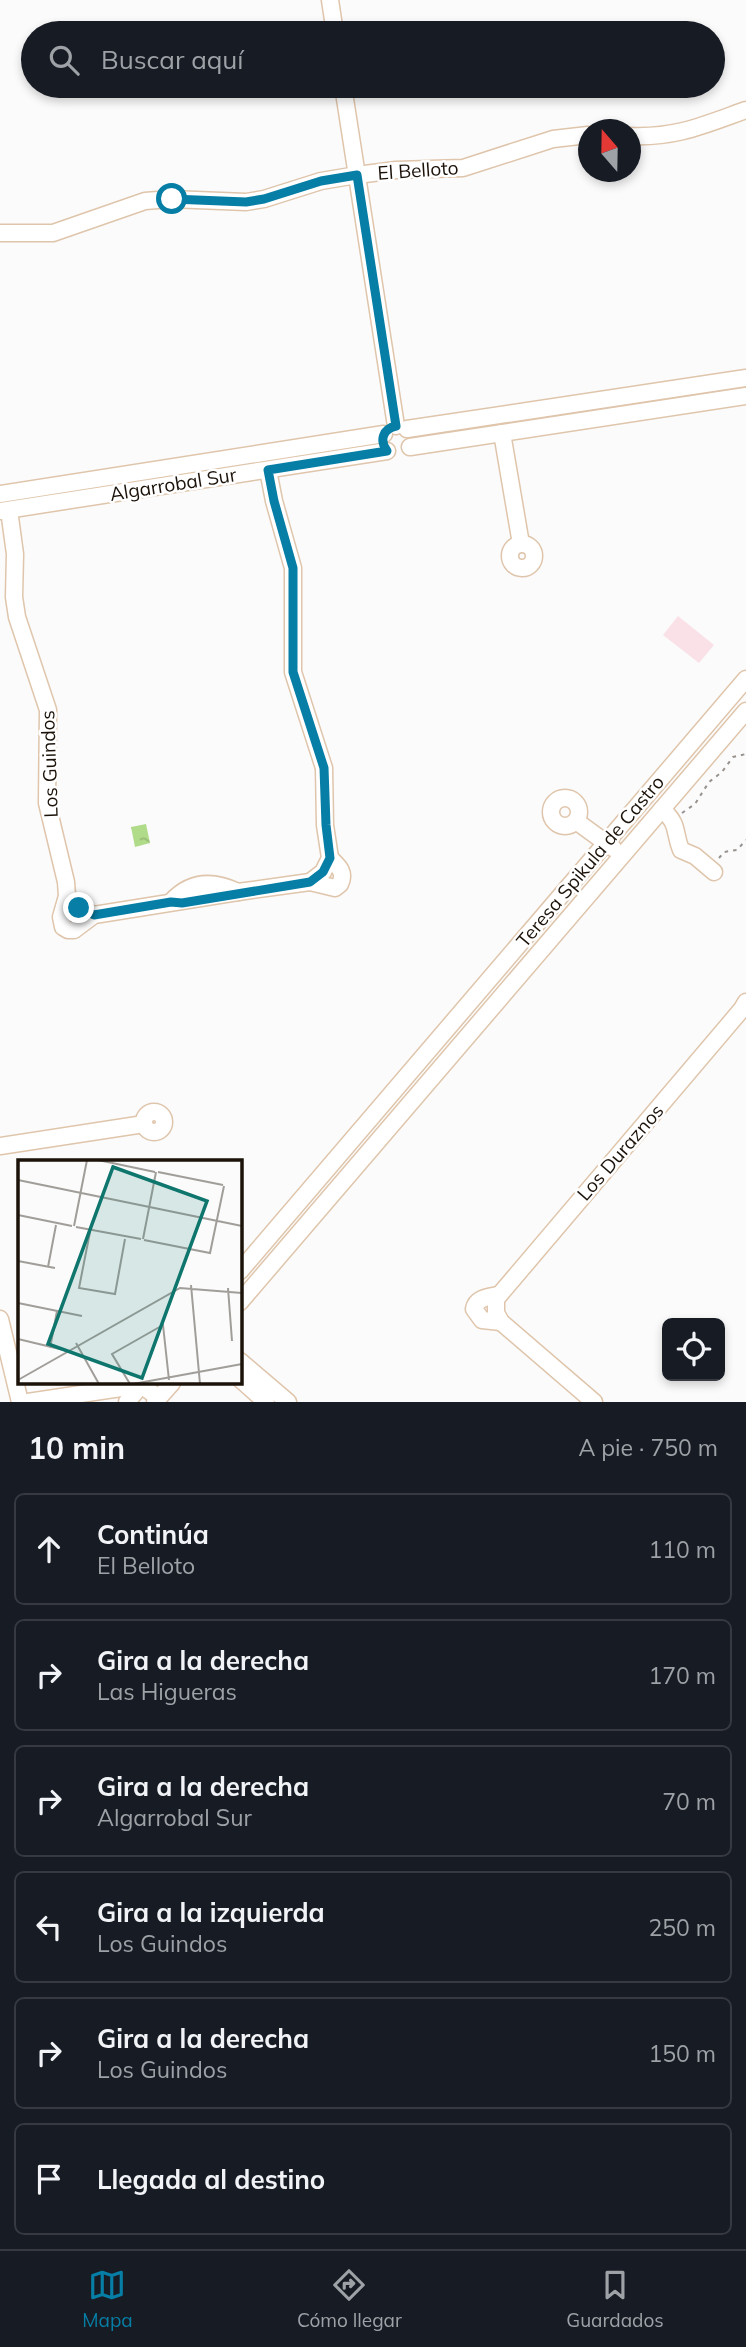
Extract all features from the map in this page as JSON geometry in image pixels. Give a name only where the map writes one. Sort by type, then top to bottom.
[{"type":"street","points":[[330,0],[333,21]]},
{"type":"street","points":[[345,98],[396,430]]},
{"type":"street","points":[[641,136],[679,134],[746,110]]},
{"type":"street","name":"El Belloto","points":[[0,233],[53,233],[145,201],[255,201],[321,181],[357,175],[396,170],[463,168],[553,139],[578,136]]},
{"type":"street","name":"Algarrobal Sur","points":[[0,494],[396,430],[746,378]]},
{"type":"street","points":[[396,430],[383,443],[387,451],[401,454],[410,446],[746,396]]},
{"type":"street","points":[[396,430],[411,439],[410,446]]},
{"type":"street","points":[[502,433],[521,544]]},
{"type":"street","name":"Algarrobal Sur","points":[[4,510],[387,451]]},
{"type":"street","name":"Los Guindos","points":[[4,510],[14,540],[17,617],[48,710],[47,803],[50,824],[64,867],[67,896],[61,924],[65,929],[74,930],[94,915],[171,902],[185,890],[209,883],[238,892],[310,882],[332,888],[340,884],[342,872],[330,858],[324,768],[293,672],[293,568],[268,470]]},
{"type":"street","name":"Teresa Spikula de Castro","points":[[242,1269],[746,679]]},
{"type":"street","name":"Teresa Spikula de Castro","points":[[242,1300],[746,711]]},
{"type":"street","points":[[662,809],[674,822],[681,850],[695,856],[712,871]]},
{"type":"street","points":[[576,821],[622,855]]},
{"type":"street","points":[[67,896],[79,908],[94,915]]},
{"type":"street","name":"Los Duraznos","points":[[594,1402],[501,1322],[482,1320],[474,1310],[477,1302],[498,1295],[745,1006]]},
{"type":"street","points":[[434,1044],[449,1057]]},
{"type":"street","points":[[0,1146],[144,1124]]},
{"type":"street","points":[[0,1319],[20,1402]]},
{"type":"street","points":[[242,1363],[288,1402]]},
{"type":"street","points":[[242,1381],[267,1402]]},
{"type":"street","points":[[142,1384],[157,1400],[171,1384]]},
{"type":"street","points":[[28,1402],[142,1384]]},
{"type":"street","points":[[127,1402],[142,1384]]},
{"type":"path","points":[[674,822],[684,810],[695,804],[709,782],[722,772],[733,757],[746,754]]},
{"type":"path","points":[[712,871],[724,852],[737,850],[746,840]]},
{"type":"shaded area","points":[[678,616],[714,645],[699,663],[663,635]]},
{"type":"water","points":[[146,824],[150,843],[135,847],[131,827]]},
{"type":"route","points":[[79,908],[94,915],[171,902],[182,903],[310,882],[323,872],[330,858],[324,768],[293,672],[293,568],[268,470],[387,451],[383,443],[384,434],[392,426],[396,426],[357,175],[321,181],[246,202],[172,199]]}]
